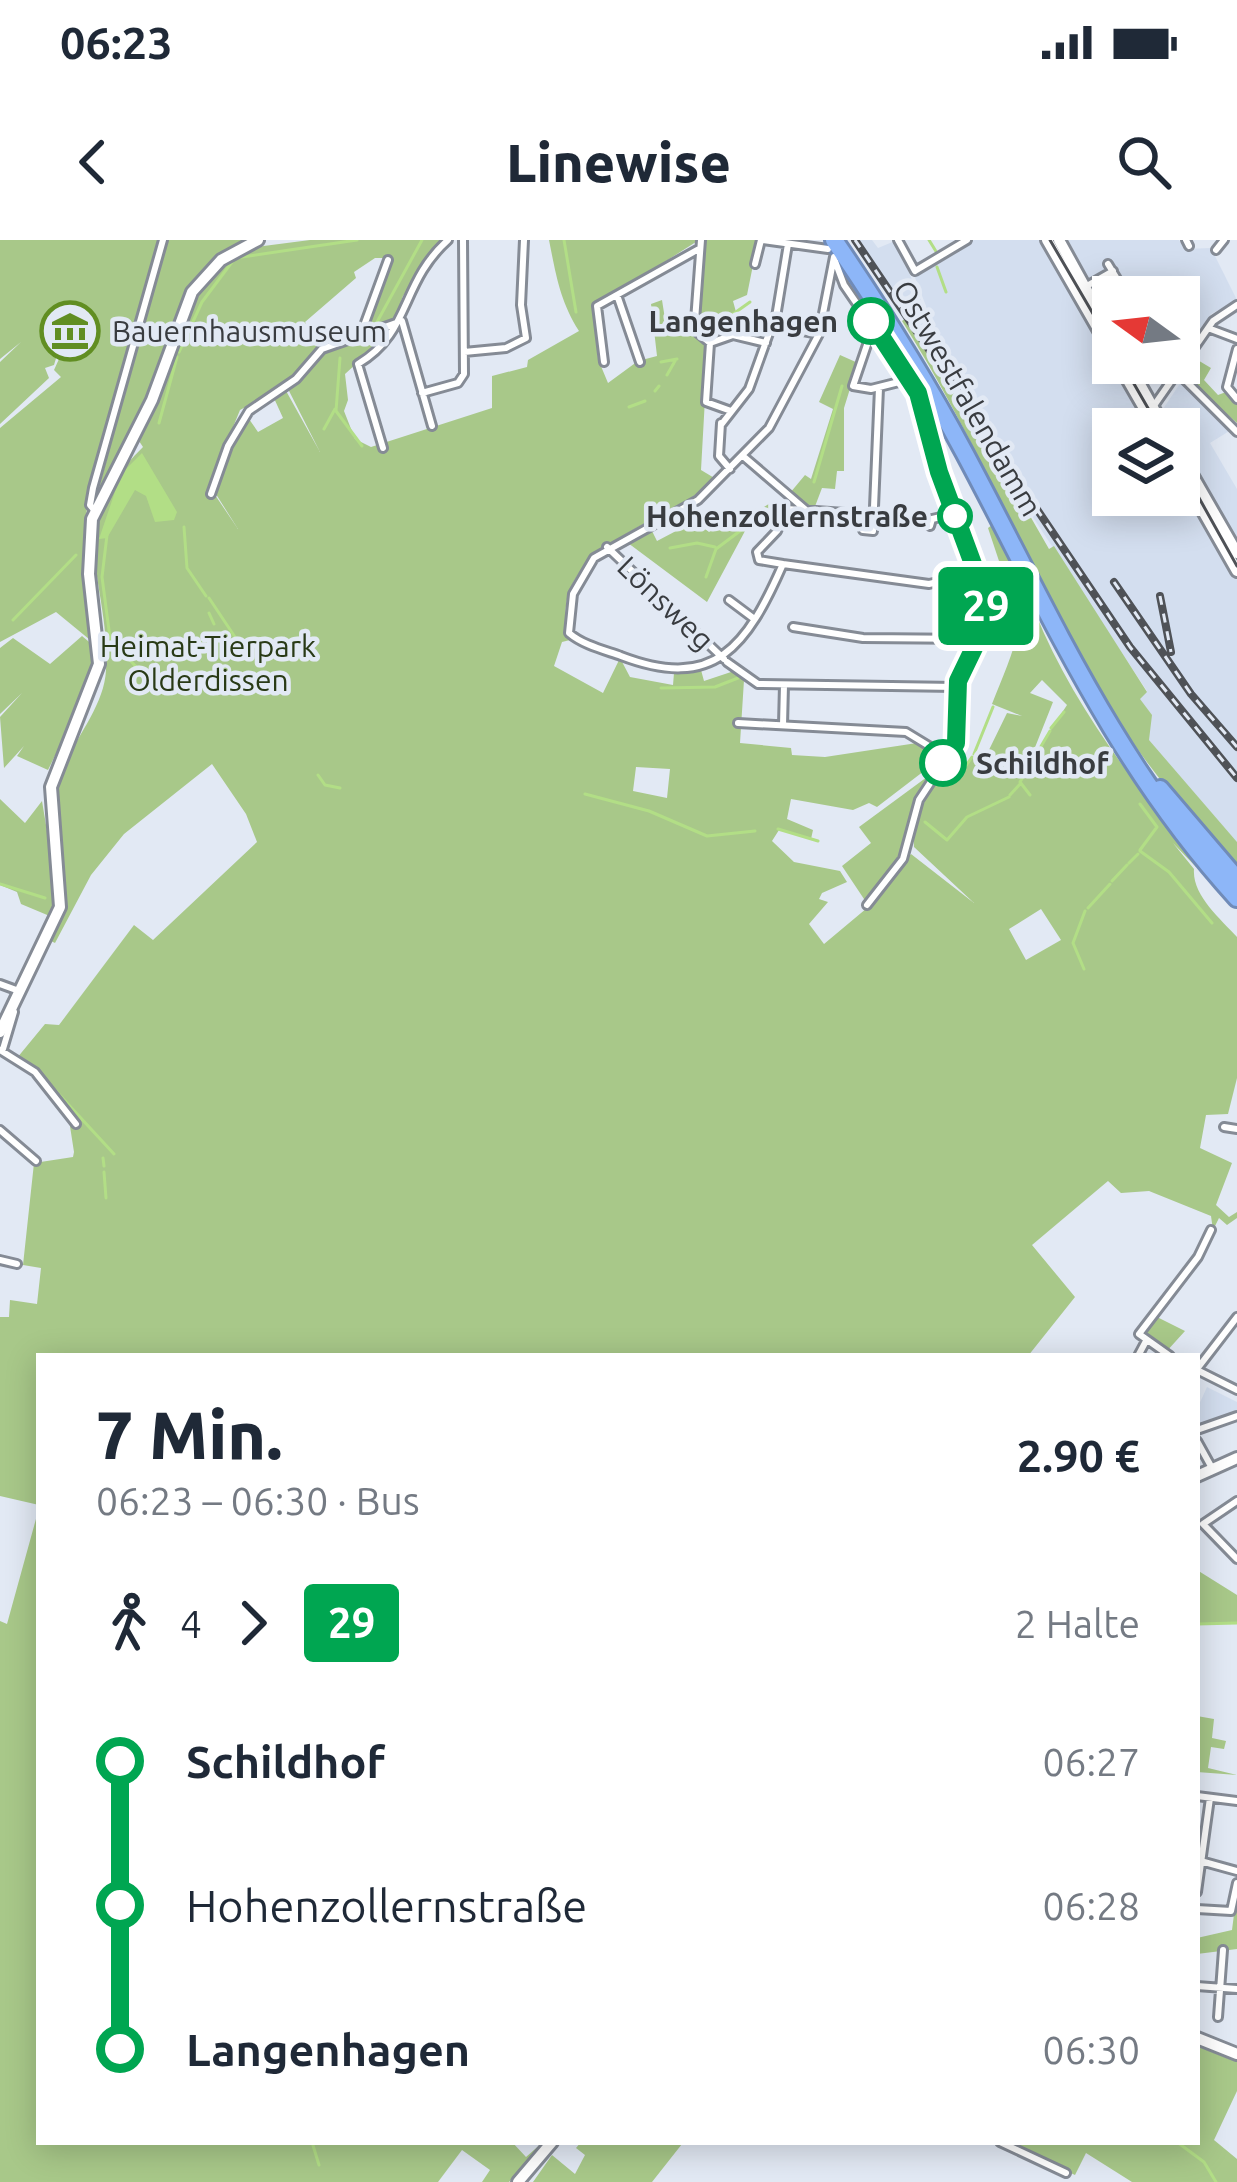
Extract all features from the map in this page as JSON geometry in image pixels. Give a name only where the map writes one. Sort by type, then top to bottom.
[{"type":"highway","name":"Ostwestfalendamm","points":[[834,246],[951,411],[1087,677],[1160,790],[1237,882]]},
{"type":"highway","name":"Ostwestfalendamm","points":[[834,246],[922,377],[1102,720],[1163,809],[1237,898]]},
{"type":"main road","points":[[0,1032],[60,907],[51,787],[98,670],[89,574],[95,511],[152,400],[192,292],[221,260],[258,240]]},
{"type":"main road","points":[[1047,240],[1092,311]]},
{"type":"main road","points":[[1059,240],[1092,307]]},
{"type":"main road","points":[[1200,484],[1231,530],[1237,553]]},
{"type":"main road","points":[[1200,506],[1237,571]]},
{"type":"main road","points":[[1200,1474],[1237,1458]]},
{"type":"main road","points":[[1200,2039],[1237,2054]]},
{"type":"main road","points":[[518,2182],[549,2145]]},
{"type":"street","points":[[95,511],[90,505],[93,488],[163,240]]},
{"type":"street","points":[[383,448],[358,364],[381,352],[399,322],[403,301],[448,240]]},
{"type":"street","points":[[422,393],[461,380],[464,240]]},
{"type":"street","points":[[463,352],[506,348],[526,338],[521,305],[524,240]]},
{"type":"street","points":[[701,240],[695,320],[698,334],[710,343]]},
{"type":"street","points":[[755,264],[762,240],[834,246]]},
{"type":"street","points":[[898,240],[915,271],[968,240]]},
{"type":"street","points":[[1216,250],[1224,240]]},
{"type":"street","points":[[721,425],[752,382],[775,324],[788,244]]},
{"type":"street","points":[[834,246],[841,278],[911,380],[986,599],[985,623],[956,687],[957,739],[919,800],[903,860],[867,905]]},
{"type":"street","points":[[783,564],[725,660],[707,668],[663,671],[569,633],[576,586],[607,547],[698,500],[773,422],[819,334],[834,246]]},
{"type":"street","points":[[604,362],[596,309],[698,250]]},
{"type":"street","points":[[362,332],[388,260]]},
{"type":"street","points":[[830,281],[841,278]]},
{"type":"street","points":[[1084,288],[1092,282]]},
{"type":"street","points":[[617,295],[640,362]]},
{"type":"street","points":[[1200,341],[1237,304]]},
{"type":"street","points":[[211,494],[221,460],[249,411],[296,379],[317,353],[362,332],[378,334],[399,322]]},
{"type":"street","points":[[399,322],[432,426]]},
{"type":"street","points":[[775,324],[819,334]]},
{"type":"street","points":[[855,328],[870,335],[852,384],[879,388],[911,380]]},
{"type":"street","points":[[1208,328],[1237,339]]},
{"type":"street","points":[[710,343],[733,334],[766,343]]},
{"type":"street","points":[[710,343],[706,402],[733,411]]},
{"type":"street","points":[[1237,349],[1226,387],[1237,399]]},
{"type":"street","points":[[1150,408],[1170,384]]},
{"type":"street","points":[[1189,384],[1237,432]]},
{"type":"street","points":[[864,514],[863,530],[870,532],[879,388]]},
{"type":"street","points":[[722,408],[719,456],[730,469]]},
{"type":"street","points":[[742,456],[806,510]]},
{"type":"street","points":[[874,515],[786,509],[777,531],[762,542],[757,558],[929,584],[955,578],[970,556]]},
{"type":"street","points":[[899,518],[930,523],[954,514]]},
{"type":"street","name":"Lönsweg","points":[[607,547],[725,660]]},
{"type":"street","points":[[729,600],[753,618]]},
{"type":"street","points":[[794,627],[863,638],[978,638]]},
{"type":"street","points":[[725,660],[748,681],[956,687]]},
{"type":"street","points":[[783,725],[784,685]]},
{"type":"street","points":[[738,723],[906,732],[947,757]]},
{"type":"street","points":[[0,984],[17,996],[2,1049],[35,1072],[76,1124]]},
{"type":"street","points":[[1223,1127],[1237,1129]]},
{"type":"street","points":[[0,1146],[2,1132]]},
{"type":"street","points":[[2,1132],[36,1160]]},
{"type":"street","points":[[1165,1353],[1140,1331],[1171,1295],[1211,1230]]},
{"type":"street","points":[[0,1260],[17,1264]]},
{"type":"street","points":[[1200,1366],[1237,1317]]},
{"type":"street","points":[[1140,1353],[1146,1341]]},
{"type":"street","points":[[1200,1372],[1237,1390]]},
{"type":"street","points":[[1200,1429],[1237,1416]]},
{"type":"street","points":[[1200,1446],[1213,1468]]},
{"type":"street","points":[[1237,1501],[1202,1525],[1237,1559]]},
{"type":"street","points":[[1200,1796],[1237,1802]]},
{"type":"street","points":[[1210,1798],[1201,1862],[1237,1871]]},
{"type":"street","points":[[1200,1909],[1231,1911],[1237,1882]]},
{"type":"street","points":[[1217,2017],[1223,1950]]},
{"type":"street","points":[[1200,1986],[1237,1989]]},
{"type":"street","points":[[1006,2145],[1066,2173]]},
{"type":"shaded area","points":[[851,240],[872,240],[878,248],[895,241],[921,300],[918,312],[926,306],[914,275],[974,240],[1042,240],[1092,326],[1092,384],[1126,384],[1140,408],[1092,408],[1092,516],[1200,514],[1237,580],[1237,842],[1148,740],[1139,699],[1147,691]]},
{"type":"shaded area","points":[[1065,240],[1179,240],[1184,249],[1211,248],[1237,300],[1211,314],[1200,333],[1200,276],[1092,276],[1092,292]]},
{"type":"shaded area","points":[[1183,384],[1231,430],[1210,443],[1237,489],[1237,545],[1200,481],[1200,408],[1164,408]]},
{"type":"shaded area","points":[[142,453],[177,512],[174,520],[155,522],[146,496],[135,490],[107,538],[99,539],[121,474]]},
{"type":"shaded area","points":[[1207,1387],[1237,1402],[1237,1414],[1200,1425],[1200,1402]]},
{"type":"green space","points":[[0,240],[160,240],[87,498],[85,579],[95,644],[56,612],[0,642],[0,428],[61,377],[54,370],[59,359],[72,354],[67,348],[78,333],[67,328],[57,342],[55,334],[53,347],[60,345],[54,365],[45,368],[49,378],[0,424],[0,362],[21,342],[0,359]]},
{"type":"green space","points":[[167,240],[248,240],[198,278],[152,392],[95,502]]},
{"type":"green space","name":"Heimat-Tierpark Olderdissen","points":[[310,240],[443,240],[403,296],[389,334],[345,374],[348,400],[344,411],[355,439],[371,447],[492,408],[492,376],[527,367],[528,360],[579,331],[563,298],[549,240],[699,240],[594,307],[598,359],[608,383],[638,361],[657,356],[651,304],[662,300],[665,319],[692,312],[695,333],[708,345],[701,470],[716,479],[591,560],[574,582],[566,608],[570,640],[562,642],[554,666],[603,693],[620,658],[630,677],[673,685],[674,673],[701,670],[704,681],[734,671],[744,680],[740,743],[825,757],[917,743],[941,758],[877,807],[869,803],[853,810],[791,799],[787,819],[813,830],[811,839],[779,830],[772,841],[794,862],[840,871],[847,882],[822,893],[819,899],[828,902],[809,924],[824,944],[867,908],[911,854],[974,903],[914,847],[916,819],[938,780],[959,777],[975,754],[986,756],[1007,713],[1022,716],[992,704],[1017,634],[1020,599],[1016,581],[1009,562],[1000,564],[988,528],[992,525],[936,418],[930,419],[915,380],[883,333],[906,365],[968,468],[1067,679],[1130,775],[1199,864],[1196,867],[1173,843],[1194,869],[1202,897],[1237,937],[1237,1078],[1228,1114],[1206,1115],[1200,1148],[1232,1163],[1216,1205],[1229,1217],[1237,1212],[1237,1218],[1227,1225],[1219,1218],[1213,1230],[1211,1216],[1149,1191],[1121,1193],[1108,1181],[1032,1245],[1075,1297],[1030,1353],[36,1353],[36,1504],[0,1496],[0,1317],[9,1317],[10,1300],[37,1304],[41,1268],[23,1265],[34,1163],[73,1157],[74,1152],[67,1107],[17,1058],[45,1024],[59,1025],[134,925],[153,940],[257,842],[246,814],[212,764],[124,834],[91,875],[55,943],[49,940],[62,905],[60,781],[98,702],[106,670],[95,555],[102,504],[117,476],[143,447],[139,441],[204,282],[249,248]],"holes":[[[375,258],[393,258],[368,330],[323,351],[305,322],[356,278],[354,272]],[[286,385],[320,452],[285,389],[273,396],[283,418],[258,432],[249,419],[224,460],[214,491],[238,529],[209,486],[240,410]],[[1042,680],[1067,705],[1028,765],[1053,702],[1030,693]],[[636,767],[670,769],[667,798],[633,791]],[[1041,909],[1061,940],[1026,960],[1009,929]]]},
{"type":"green space","points":[[702,240],[758,240],[747,295],[733,301],[736,312],[710,328],[708,339],[699,331]]},
{"type":"green space","points":[[906,318],[983,434],[1049,549],[1054,546],[1147,692],[1140,699],[1152,715],[1149,740],[1237,842],[1237,870],[1148,764],[1092,677],[902,321]]},
{"type":"green space","points":[[840,355],[858,363],[844,408],[844,471],[837,471],[835,489],[822,488],[814,509],[790,493],[805,475],[811,479],[833,409],[819,402]]},
{"type":"green space","points":[[1200,361],[1211,368],[1204,380],[1218,395],[1226,392],[1237,400],[1237,423],[1192,384],[1200,384]]},
{"type":"green space","points":[[775,500],[779,505],[745,531],[707,602],[624,540],[650,527],[657,541],[695,521],[709,532],[730,518],[736,525]]},
{"type":"green space","points":[[82,636],[94,646],[88,679],[48,770],[17,756],[24,746],[4,768],[0,717],[22,693],[0,714],[0,648],[13,638],[50,664]]},
{"type":"green space","points":[[927,777],[902,858],[866,902],[842,866],[871,843],[859,827]]},
{"type":"green space","points":[[0,799],[25,823],[42,801],[55,879],[52,917],[21,904],[17,892],[0,885]]},
{"type":"green space","points":[[1155,1316],[1185,1331],[1166,1352],[1143,1336]]},
{"type":"green space","points":[[36,1519],[36,2145],[515,2145],[526,2157],[540,2145],[509,2182],[482,2182],[490,2170],[462,2150],[438,2182],[0,2182],[0,1621],[7,1624]]},
{"type":"green space","points":[[1200,1572],[1237,1595],[1237,1623],[1200,1625]]},
{"type":"green space","points":[[1200,1717],[1214,1719],[1212,1738],[1226,1741],[1224,1749],[1211,1747],[1208,1768],[1237,1775],[1200,1772]]},
{"type":"green space","points":[[1237,1891],[1237,1949],[1200,1954],[1200,1937],[1232,1930]]},
{"type":"green space","points":[[1200,2047],[1237,2062],[1237,2091],[1214,2140],[1237,2159],[1237,2182],[1132,2182],[1086,2153],[1075,2175],[1018,2145],[1200,2145]]},
{"type":"green space","points":[[681,2145],[652,2182],[533,2182],[552,2155],[575,2174],[585,2155],[576,2148]]},
{"type":"waterway","points":[[179,352],[202,302],[235,258],[357,240]]},
{"type":"waterway","points":[[377,322],[422,240]]},
{"type":"waterway","points":[[564,240],[576,312]]},
{"type":"waterway","points":[[929,240],[937,253]]},
{"type":"waterway","points":[[937,267],[946,292]]},
{"type":"waterway","points":[[705,334],[750,302]]},
{"type":"waterway","points":[[56,320],[71,310]]},
{"type":"waterway","points":[[159,423],[177,357]]},
{"type":"waterway","points":[[340,358],[336,411],[362,446]]},
{"type":"waterway","points":[[661,362],[677,359]]},
{"type":"waterway","points":[[667,375],[675,361]]},
{"type":"waterway","points":[[655,391],[659,386]]},
{"type":"waterway","points":[[814,482],[842,386]]},
{"type":"waterway","points":[[629,407],[645,401]]},
{"type":"waterway","points":[[324,429],[335,409]]},
{"type":"waterway","points":[[706,577],[716,549],[776,504]]},
{"type":"waterway","points":[[184,527],[187,568],[206,596]]},
{"type":"waterway","points":[[107,535],[102,577],[110,638],[147,679]]},
{"type":"waterway","points":[[670,548],[697,543],[715,547]]},
{"type":"waterway","points":[[13,620],[76,555]]},
{"type":"waterway","points":[[209,598],[237,640]]},
{"type":"waterway","points":[[209,613],[214,624]]},
{"type":"waterway","points":[[661,688],[715,687],[738,678]]},
{"type":"waterway","points":[[974,754],[993,707]]},
{"type":"waterway","points":[[1051,728],[1064,712]]},
{"type":"waterway","points":[[1030,795],[1020,782],[1050,731]]},
{"type":"waterway","points":[[958,777],[972,757]]},
{"type":"waterway","points":[[318,775],[325,785],[340,788]]},
{"type":"waterway","points":[[1010,795],[1021,783]]},
{"type":"waterway","points":[[585,794],[649,811],[707,836],[755,831]]},
{"type":"waterway","points":[[925,822],[947,840],[967,817],[1009,797]]},
{"type":"waterway","points":[[1140,804],[1157,827],[1140,850]]},
{"type":"waterway","points":[[778,829],[818,841]]},
{"type":"waterway","points":[[1140,851],[1169,872],[1212,923]]},
{"type":"waterway","points":[[1129,863],[1138,854]]},
{"type":"waterway","points":[[1112,881],[1127,865]]},
{"type":"waterway","points":[[0,884],[45,898]]},
{"type":"waterway","points":[[1088,908],[1110,884]]},
{"type":"waterway","points":[[1084,969],[1073,943],[1085,911]]},
{"type":"waterway","points":[[43,1077],[114,1154]]},
{"type":"waterway","points":[[103,1158],[104,1166]]},
{"type":"waterway","points":[[104,1172],[106,1198]]},
{"type":"waterway","points":[[1200,1624],[1237,1623]]},
{"type":"waterway","points":[[313,2145],[319,2165]]},
{"type":"waterway","points":[[1181,2145],[1204,2162],[1216,2182]]},
{"type":"tram line","points":[[1050,240],[1092,312]]},
{"type":"tram line","points":[[1134,384],[1148,408]]},
{"type":"tram line","points":[[1200,500],[1237,566]]},
{"type":"railway","points":[[855,240],[1130,647],[1237,778]]},
{"type":"railway","points":[[1114,582],[1191,694],[1237,747]]},
{"type":"railway","points":[[1160,596],[1171,652]]},
{"type":"bus line","name":"29","points":[[871,321],[918,393],[939,472],[986,599],[984,627],[964,660],[958,681],[956,743],[943,763]]},
{"type":"place","name":"Langenhagen","points":[[871,321]]},
{"type":"place","name":"Bauernhausmuseum","points":[[70,331]]},
{"type":"place","name":"Hohenzollernstraße","points":[[955,516]]},
{"type":"place","name":"Schildhof","points":[[943,763]]}]
